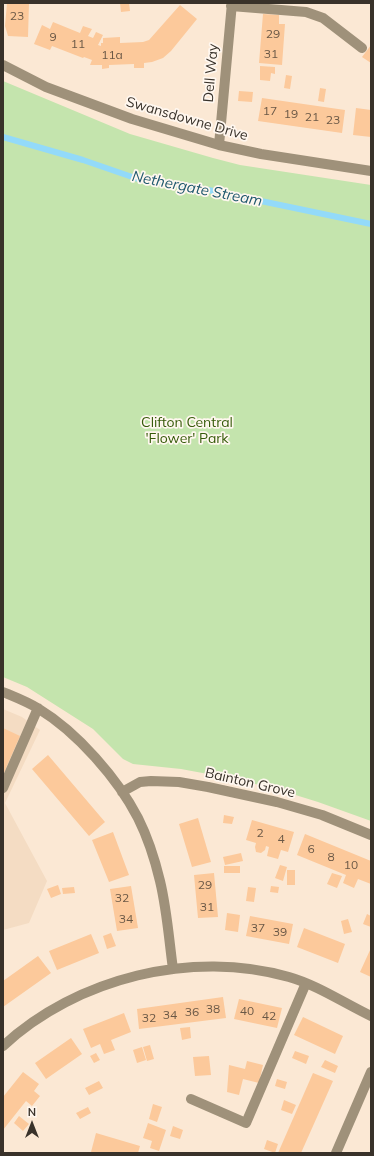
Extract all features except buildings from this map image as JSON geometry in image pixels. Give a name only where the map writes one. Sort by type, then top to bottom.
[{"type":"street","points":[[231,4],[306,12],[323,18],[362,48]]},
{"type":"street","name":"Dell Way","points":[[219,145],[231,4]]},
{"type":"street","name":"Swansdowne Drive","points":[[3,65],[46,87],[132,119],[219,145],[261,154],[371,172]]},
{"type":"street","points":[[3,692],[38,708],[72,734],[107,772],[122,792],[138,818],[152,852],[160,881],[166,913],[173,969]]},
{"type":"street","points":[[3,788],[38,708]]},
{"type":"street","name":"Bainton Grove","points":[[122,792],[140,782],[151,781],[180,782],[208,786],[277,802],[322,815],[371,835]]},
{"type":"street","points":[[3,1046],[28,1026],[50,1012],[95,989],[124,979],[173,969],[215,966],[254,970],[290,977],[306,983],[371,1016]]},
{"type":"street","points":[[191,1099],[246,1123],[306,983]]},
{"type":"street","points":[[336,1153],[371,1072]]},
{"type":"shaded area","points":[[3,709],[22,717],[40,730],[5,803],[47,881],[29,923],[3,930]]},
{"type":"green space","name":"Clifton Central 'Flower' Park","points":[[3,81],[130,134],[213,158],[240,165],[371,185],[371,821],[273,788],[181,769],[133,764],[123,759],[93,729],[27,687],[3,677]]},
{"type":"waterway","name":"Nethergate Stream","points":[[3,137],[83,160],[138,179],[189,186],[371,224]]}]
